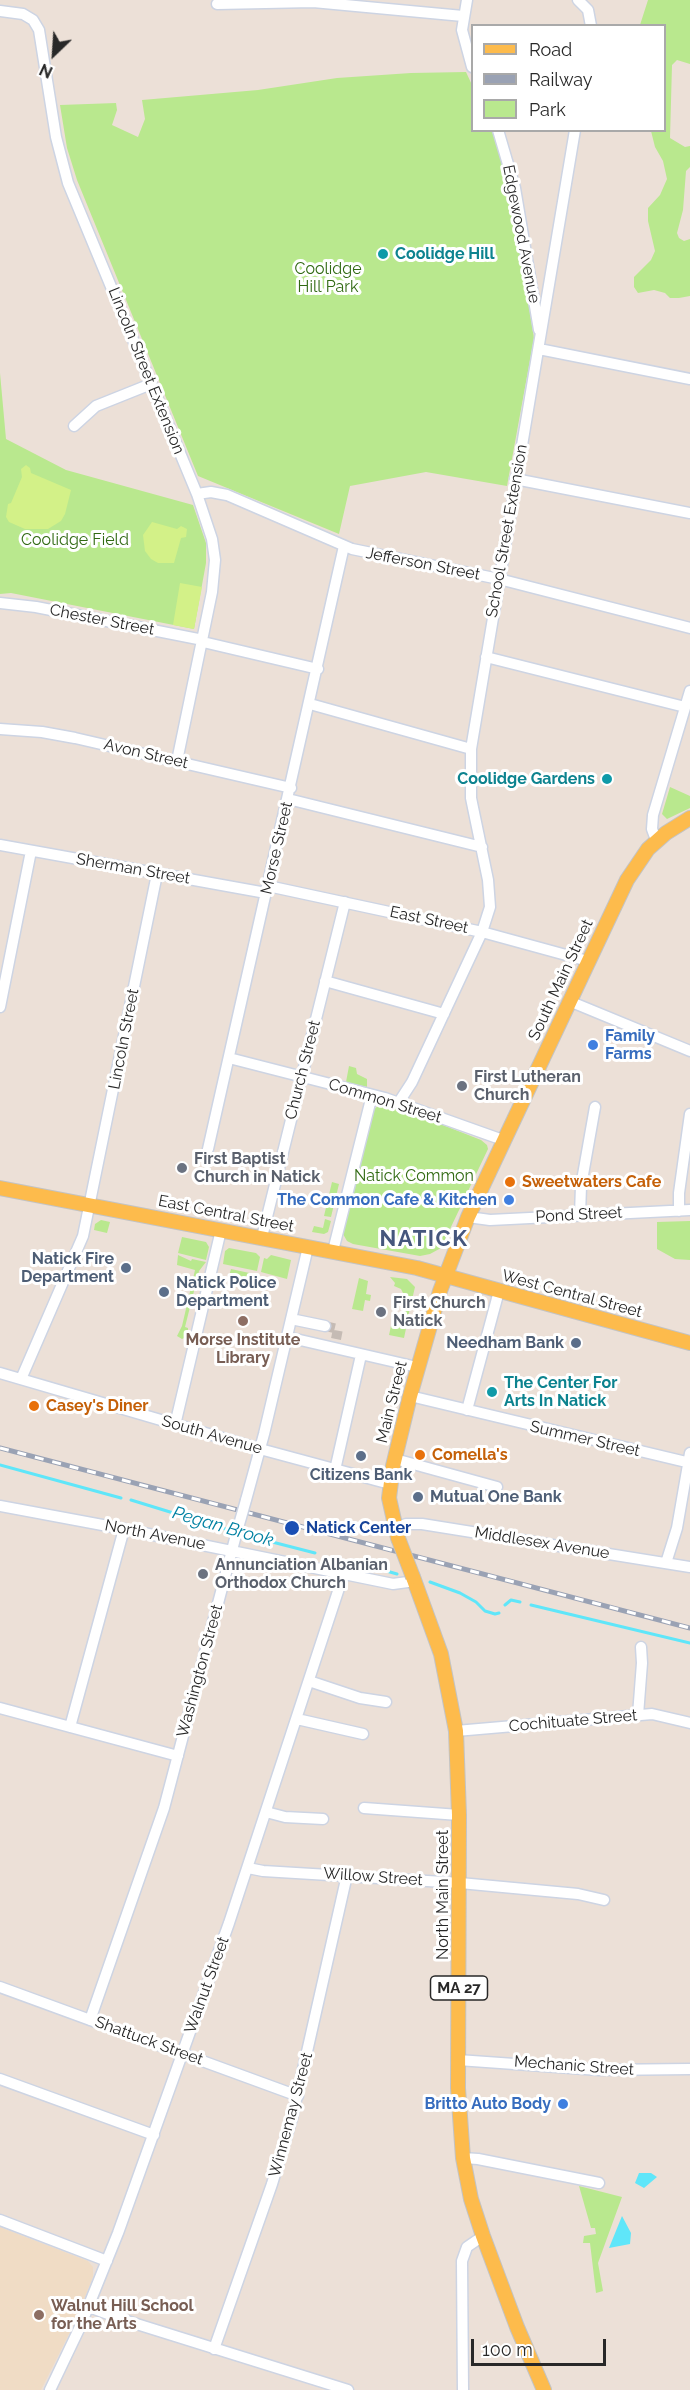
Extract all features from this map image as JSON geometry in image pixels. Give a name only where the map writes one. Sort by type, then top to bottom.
[{"type":"main road","name":"South Main Street","points":[[445,1275],[503,1140],[627,880],[640,858],[656,840],[690,818]]},
{"type":"main road","name":"East Central Street","points":[[0,1188],[262,1237],[445,1275]]},
{"type":"main road","name":"West Central Street","points":[[445,1275],[690,1343]]},
{"type":"main road","name":"Main Street","points":[[397,1533],[390,1504],[390,1484],[417,1367],[445,1275]]},
{"type":"main road","name":"North Main Street","points":[[397,1533],[441,1654],[456,1731],[460,1883],[459,2112],[470,2193],[483,2236],[517,2327],[544,2390]]},
{"type":"street","points":[[467,0],[464,39],[471,64]]},
{"type":"street","points":[[578,0],[588,10],[591,24]]},
{"type":"street","points":[[217,4],[273,1],[330,3],[464,16]]},
{"type":"street","name":"Lincoln Street Extension","points":[[0,11],[23,14],[33,20],[39,30],[56,137],[68,183],[197,494],[209,529],[215,560],[214,581],[177,761]]},
{"type":"street","name":"Edgewood Avenue","points":[[499,132],[515,188],[540,344]]},
{"type":"street","name":"School Street Extension","points":[[399,1102],[412,1082],[488,915],[490,899],[471,798],[471,749],[575,132]]},
{"type":"street","points":[[540,344],[690,379]]},
{"type":"street","points":[[74,426],[96,406],[151,384]]},
{"type":"street","points":[[515,479],[690,513]]},
{"type":"street","name":"Jefferson Street","points":[[197,494],[211,492],[227,495],[285,518],[344,546],[499,579],[690,628]]},
{"type":"street","name":"Morse Street","points":[[208,1149],[344,546]]},
{"type":"street","name":"Chester Street","points":[[0,603],[30,606],[203,641],[318,669]]},
{"type":"street","points":[[486,657],[685,708]]},
{"type":"street","points":[[656,840],[652,829],[653,815],[690,690]]},
{"type":"street","points":[[310,704],[471,749]]},
{"type":"street","name":"Avon Street","points":[[0,729],[59,735],[177,761],[482,847]]},
{"type":"street","name":"Sherman Street","points":[[0,845],[157,874],[267,890]]},
{"type":"street","points":[[0,1006],[31,851]]},
{"type":"street","name":"Lincoln Street","points":[[21,1379],[76,1256],[90,1205],[157,874]]},
{"type":"street","name":"East Street","points":[[267,890],[345,902],[482,932],[588,961]]},
{"type":"street","name":"Church Street","points":[[262,1237],[345,902]]},
{"type":"street","points":[[324,981],[444,1014]]},
{"type":"street","points":[[569,1001],[690,1051]]},
{"type":"street","name":"Common Street","points":[[229,1058],[399,1102],[503,1140]]},
{"type":"street","points":[[333,1251],[372,1095]]},
{"type":"street","points":[[580,1215],[581,1186],[595,1107]]},
{"type":"street","points":[[685,1210],[680,1193],[690,1114]]},
{"type":"street","name":"Pond Street","points":[[468,1217],[490,1220],[685,1210]]},
{"type":"street","points":[[176,1425],[221,1230]]},
{"type":"street","name":"Washington Street","points":[[90,2020],[154,1840],[178,1756],[260,1449],[308,1247]]},
{"type":"street","points":[[467,1410],[499,1291]]},
{"type":"street","points":[[291,1318],[325,1326]]},
{"type":"street","points":[[287,1338],[336,1344],[361,1355],[417,1367]]},
{"type":"street","points":[[335,1470],[361,1355]]},
{"type":"street","name":"South Avenue","points":[[0,1373],[260,1449],[390,1484]]},
{"type":"street","name":"Summer Street","points":[[410,1396],[690,1460]]},
{"type":"street","points":[[395,1459],[497,1487]]},
{"type":"street","points":[[666,1563],[677,1528],[690,1460]]},
{"type":"street","name":"North Avenue","points":[[0,1506],[124,1528],[393,1584],[414,1579]]},
{"type":"street","name":"Middlesex Avenue","points":[[397,1533],[406,1524],[422,1524],[690,1567]]},
{"type":"street","points":[[70,1726],[124,1528]]},
{"type":"street","name":"Walnut Street","points":[[50,2390],[89,2307],[154,2135],[248,1868],[344,1573]]},
{"type":"street","points":[[638,1715],[641,1647]]},
{"type":"street","points":[[309,1681],[360,1698],[386,1702]]},
{"type":"street","points":[[0,1708],[178,1756]]},
{"type":"street","name":"Cochituate Street","points":[[456,1731],[638,1715],[657,1715],[690,1723]]},
{"type":"street","points":[[297,1719],[363,1734]]},
{"type":"street","points":[[364,1808],[459,1815]]},
{"type":"street","points":[[266,1812],[285,1817],[323,1819]]},
{"type":"street","name":"Willow Street","points":[[248,1868],[460,1883],[578,1894],[604,1900]]},
{"type":"street","name":"Winnemay Street","points":[[214,2349],[272,2184],[298,2096],[347,1875]]},
{"type":"street","name":"Shattuck Street","points":[[0,1987],[298,2096]]},
{"type":"street","name":"Mechanic Street","points":[[458,2060],[599,2070],[690,2070]]},
{"type":"street","points":[[0,2079],[154,2135]]},
{"type":"street","points":[[464,2158],[599,2183]]},
{"type":"street","points":[[0,2220],[107,2261]]},
{"type":"street","points":[[463,2390],[462,2261],[467,2247],[483,2236]]},
{"type":"street","points":[[89,2307],[322,2386],[348,2390]]},
{"type":"shaded area","name":"Walnut Hill School for the Arts","points":[[0,2227],[88,2261],[93,2267],[93,2277],[74,2324],[41,2390],[0,2390]]},
{"type":"green space","points":[[648,0],[690,0],[690,64],[677,60],[672,65],[670,138],[685,147],[690,146],[690,167],[686,171],[683,210],[677,233],[684,241],[690,239],[690,296],[679,298],[670,298],[665,293],[654,290],[638,293],[634,287],[634,277],[651,260],[655,251],[648,221],[648,208],[660,195],[667,179],[663,161],[655,147],[651,132],[666,132],[666,24],[640,24]]},
{"type":"green space","name":"Coolidge Hill Park","points":[[466,72],[471,83],[471,132],[492,132],[509,185],[534,338],[507,486],[426,472],[350,486],[339,534],[198,476],[77,180],[67,148],[60,105],[116,103],[117,110],[112,125],[138,137],[145,119],[142,100],[258,90],[337,78]]},
{"type":"green space","name":"Coolidge Field","points":[[0,373],[6,439],[66,470],[193,505],[206,543],[206,563],[194,629],[11,593],[0,594]]},
{"type":"green space","points":[[26,465],[30,468],[31,473],[71,490],[61,521],[48,529],[25,529],[9,522],[6,517],[8,504],[11,503],[22,477],[21,469]]},
{"type":"green space","points":[[152,522],[177,529],[181,526],[187,529],[186,537],[181,538],[174,563],[158,563],[151,559],[145,551],[143,535]]},
{"type":"green space","points":[[180,583],[202,587],[194,629],[173,625]]},
{"type":"green space","points":[[670,787],[690,796],[690,808],[667,819],[662,814]]},
{"type":"green space","points":[[349,1066],[356,1068],[357,1074],[367,1079],[367,1087],[346,1082]]},
{"type":"green space","name":"Natick Common","points":[[387,1103],[481,1140],[487,1145],[488,1149],[441,1248],[430,1254],[420,1256],[353,1244],[347,1241],[343,1234],[374,1109]]},
{"type":"green space","points":[[332,1182],[339,1184],[331,1217],[324,1216]]},
{"type":"green space","points":[[325,1219],[331,1221],[328,1232],[324,1234],[312,1232],[314,1226],[323,1228]]},
{"type":"green space","points":[[101,1220],[110,1222],[107,1233],[94,1230],[95,1224]]},
{"type":"green space","points":[[690,1221],[690,1260],[675,1259],[657,1249],[657,1222]]},
{"type":"green space","points":[[182,1237],[206,1242],[209,1247],[206,1260],[178,1253]]},
{"type":"green space","points":[[229,1248],[256,1253],[260,1257],[257,1271],[223,1264],[225,1251]]},
{"type":"green space","points":[[178,1255],[191,1261],[192,1259],[206,1262],[199,1271],[185,1327],[188,1328],[188,1336],[182,1339],[177,1336],[182,1326],[195,1270],[177,1265]]},
{"type":"green space","points":[[271,1255],[291,1260],[287,1279],[261,1272],[264,1258],[267,1259]]},
{"type":"green space","points":[[231,1269],[254,1274],[254,1282],[229,1276]]},
{"type":"green space","points":[[390,1277],[407,1279],[415,1287],[407,1321],[403,1315],[404,1295],[401,1289],[394,1286],[395,1283]]},
{"type":"green space","points":[[359,1278],[368,1281],[366,1294],[371,1295],[370,1301],[365,1300],[363,1311],[352,1309]]},
{"type":"green space","points":[[407,1324],[404,1338],[389,1335],[391,1326]]},
{"type":"green space","points":[[579,2186],[622,2197],[598,2263],[603,2291],[596,2293],[590,2243],[583,2243],[584,2236],[596,2234],[595,2228],[591,2228]]},
{"type":"water","points":[[639,2173],[651,2173],[657,2177],[644,2188],[635,2183]]},
{"type":"water","points":[[622,2216],[631,2233],[630,2244],[609,2248]]},
{"type":"waterway","name":"Pegan Brook","points":[[0,1465],[121,1498]]},
{"type":"waterway","name":"Pegan Brook","points":[[131,1500],[245,1535],[315,1553]]},
{"type":"waterway","name":"Pegan Brook","points":[[355,1562],[397,1574]]},
{"type":"waterway","name":"Pegan Brook","points":[[430,1582],[460,1593],[476,1602],[485,1611],[499,1613]]},
{"type":"waterway","name":"Pegan Brook","points":[[505,1605],[511,1600],[520,1602]]},
{"type":"waterway","name":"Pegan Brook","points":[[531,1605],[690,1643]]},
{"type":"tunnel","points":[[325,1326],[338,1329],[336,1339]]},
{"type":"railway","points":[[0,1448],[690,1628]]},
{"type":"place","name":"Coolidge Hill","points":[[383,254]]},
{"type":"place","name":"Coolidge Gardens","points":[[607,779]]},
{"type":"place","name":"Family Farms","points":[[593,1045]]},
{"type":"place","name":"First Lutheran Church","points":[[462,1086]]},
{"type":"place","name":"First Baptist Church in Natick","points":[[182,1168]]},
{"type":"place","name":"Sweetwaters Cafe","points":[[510,1182]]},
{"type":"place","name":"The Common Cafe & Kitchen","points":[[509,1200]]},
{"type":"place","name":"Natick Fire Department","points":[[126,1268]]},
{"type":"place","name":"Natick Police Department","points":[[164,1292]]},
{"type":"place","name":"First Church Natick","points":[[381,1312]]},
{"type":"place","name":"Morse Institute Library","points":[[243,1321]]},
{"type":"place","name":"Needham Bank","points":[[576,1343]]},
{"type":"place","name":"The Center For Arts In Natick","points":[[492,1392]]},
{"type":"place","name":"Casey's Diner","points":[[34,1406]]},
{"type":"place","name":"Comella's","points":[[420,1455]]},
{"type":"place","name":"Citizens Bank","points":[[361,1456]]},
{"type":"place","name":"Mutual One Bank","points":[[418,1497]]},
{"type":"place","name":"Natick Center","points":[[292,1528]]},
{"type":"place","name":"Annunciation Albanian Orthodox Church","points":[[203,1574]]},
{"type":"place","name":"Britto Auto Body","points":[[563,2104]]},
{"type":"place","name":"Walnut Hill School for the Arts","points":[[39,2315]]},
{"type":"district","name":"NATICK","points":[[424,1239]]}]
